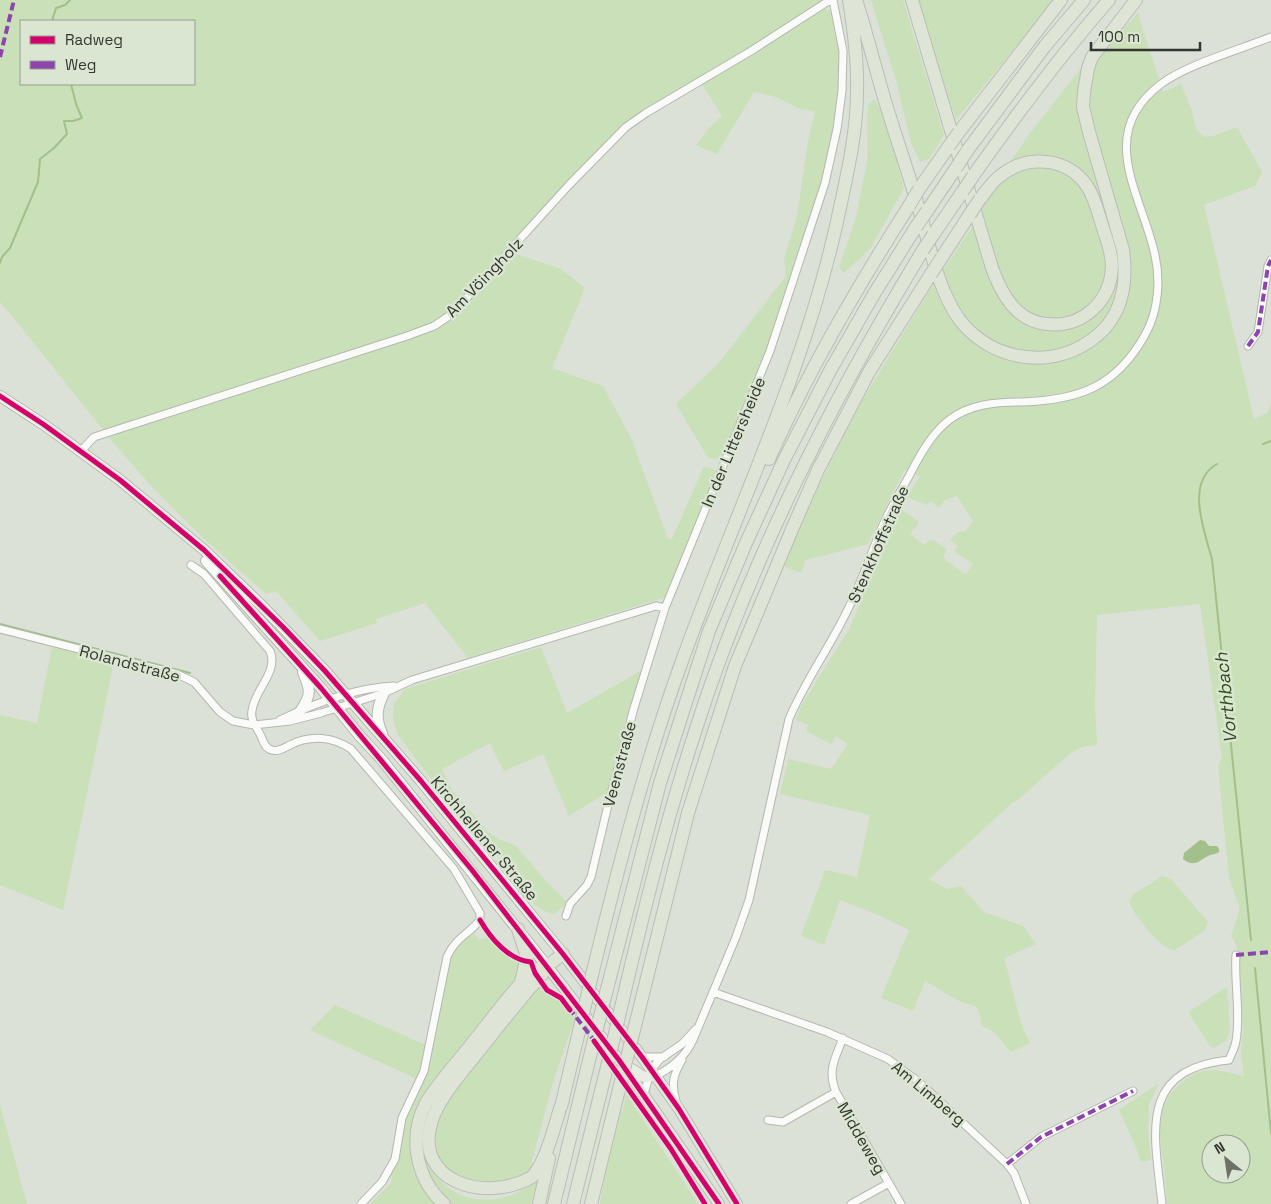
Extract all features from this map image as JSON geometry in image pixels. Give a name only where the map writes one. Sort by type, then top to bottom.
[{"type":"highway","points":[[539,1204],[615,879],[643,776],[682,661],[787,388],[812,317],[834,239],[854,134],[858,93],[857,47],[849,0]]},
{"type":"highway","points":[[856,0],[942,285],[950,304],[960,319],[980,340],[1004,352],[1020,357],[1035,358],[1066,353],[1081,347],[1093,339],[1113,318],[1123,293],[1126,267],[1123,250],[1089,132],[1083,100],[1085,80],[1092,57],[1136,0]]},
{"type":"highway","points":[[573,1204],[634,1030],[688,813],[735,666],[818,470],[864,380],[931,274],[970,214],[980,199],[1000,176],[1026,162],[1048,161],[1059,164],[1078,176],[1086,184],[1096,203],[1109,248],[1112,264],[1108,288],[1096,308],[1086,316],[1075,321],[1054,325],[1030,320],[1010,305],[999,286],[992,268],[955,129],[912,0]]},
{"type":"highway","points":[[703,605],[774,448],[808,378],[850,302],[908,206],[949,146],[955,129],[1061,0]]},
{"type":"highway","points":[[554,1204],[660,783],[709,631],[746,543],[784,460],[831,369],[874,294],[916,227],[967,152],[1045,46],[1084,0]]},
{"type":"highway","points":[[592,1204],[620,1068],[620,1012],[643,917],[695,731],[728,639],[755,574],[800,472],[863,350],[923,250],[962,191],[1030,96],[1109,0]]},
{"type":"highway","points":[[777,565],[800,472]]},
{"type":"highway","points":[[518,929],[527,957],[520,983]]},
{"type":"highway","points":[[444,1204],[427,1184],[417,1158],[416,1142],[422,1112],[430,1097],[520,983],[534,970],[547,966],[563,954]]},
{"type":"highway","points":[[547,966],[543,974],[520,999],[460,1075],[438,1108],[430,1131],[434,1164],[445,1180],[462,1193],[486,1199],[499,1198],[510,1193],[531,1177],[540,1166],[563,1100]]},
{"type":"main road","name":"Kirchhellener Straße","points":[[0,396],[120,480],[204,550],[300,644],[384,738],[525,905],[642,1057],[652,1075],[679,1109],[737,1204]]},
{"type":"main road","name":"Kirchhellener Straße","points":[[171,524],[301,666],[382,760],[547,966],[620,1068],[644,1094],[719,1204]]},
{"type":"main road","points":[[301,666],[309,692],[301,710]]},
{"type":"main road","points":[[384,692],[379,704],[377,717],[384,738]]},
{"type":"main road","name":"Kirchhellener Straße","points":[[620,1068],[640,1076],[652,1075]]},
{"type":"street","name":"Am Vöingholz","points":[[81,451],[94,437],[434,326],[452,314],[569,185],[626,127],[832,0]]},
{"type":"street","name":"In der Littersheide","points":[[665,608],[770,351],[810,234],[825,183],[837,129],[842,90],[842,51],[832,0]]},
{"type":"street","name":"Stenkhoffstraße","points":[[652,1075],[670,1068],[688,1052],[736,936],[748,900],[789,719],[798,698],[850,607],[883,525],[928,442],[939,429],[962,411],[979,405],[1057,399],[1084,393],[1099,385],[1125,364],[1146,334],[1158,290],[1154,252],[1131,185],[1126,161],[1127,140],[1132,120],[1148,96],[1162,83],[1271,37]]},
{"type":"street","points":[[1248,346],[1258,332],[1268,266],[1271,260]]},
{"type":"street","points":[[191,565],[204,574],[270,651],[273,658],[271,668],[251,712],[254,725],[266,747],[270,750],[280,750],[296,742],[313,738],[331,739],[351,750],[454,869],[480,913],[480,920],[460,937],[450,951],[441,984],[424,1071],[402,1118],[395,1159],[382,1182],[361,1204]]},
{"type":"street","points":[[331,700],[349,699],[384,692],[396,686],[656,606],[665,608]]},
{"type":"street","name":"Veenstraße","points":[[566,916],[570,904],[587,885],[591,877],[634,708],[665,608]]},
{"type":"street","name":"Rolandstraße","points":[[0,629],[177,674],[194,682],[220,712],[233,721],[245,724],[254,725],[290,721],[337,708]]},
{"type":"street","points":[[337,708],[349,699],[380,686],[396,686]]},
{"type":"street","name":"Rolandstraße","points":[[274,722],[331,700]]},
{"type":"street","points":[[1162,1204],[1155,1132],[1158,1108],[1167,1089],[1180,1074],[1211,1062],[1229,1060],[1236,1044],[1238,1027],[1236,955]]},
{"type":"street","name":"Am Limberg","points":[[713,992],[843,1038],[888,1059],[919,1082],[1007,1164],[1014,1173],[1026,1204]]},
{"type":"street","name":"Stenkhoffstraße","points":[[644,1094],[652,1075],[664,1056],[682,1044],[698,1027]]},
{"type":"street","name":"Middeweg","points":[[843,1038],[832,1066],[831,1080],[836,1092],[901,1204]]},
{"type":"street","name":"Kirchhellener Straße","points":[[679,1109],[672,1082],[675,1072],[688,1052]]},
{"type":"street","points":[[642,1057],[664,1056]]},
{"type":"street","name":"Middeweg","points":[[768,1120],[783,1122],[836,1092]]},
{"type":"street","points":[[1007,1164],[1041,1137],[1133,1092]]},
{"type":"street","name":"Middeweg","points":[[851,1204],[889,1183]]},
{"type":"shaded area","points":[[0,0],[830,0],[626,127],[510,252],[561,269],[585,288],[552,368],[603,386],[632,440],[668,539],[672,539],[704,466],[719,472],[666,597],[468,658],[425,603],[376,619],[377,623],[320,641],[276,591],[266,594],[175,511],[120,451],[0,302]]},
{"type":"shaded area","points":[[871,0],[903,0],[944,135],[929,159],[920,162],[911,143],[896,80]]},
{"type":"shaded area","points":[[917,0],[1054,0],[956,120]]},
{"type":"shaded area","points":[[824,9],[829,10],[835,21],[840,61],[838,108],[821,187],[785,304],[724,460],[708,458],[676,404],[718,364],[786,276],[784,259],[797,216],[808,141],[815,111],[800,109],[773,96],[754,92],[717,154],[696,145],[710,127],[722,116],[702,84]]},
{"type":"shaded area","points":[[1139,12],[1140,21],[1163,92],[1181,84],[1192,111],[1196,129],[1204,137],[1213,136],[1237,127],[1262,172],[1255,186],[1204,205],[1254,419],[1267,413],[1271,404],[1271,1204],[1167,1204],[1160,1126],[1160,1118],[1165,1103],[1177,1087],[1200,1072],[1216,1070],[1244,1076],[1241,1054],[1243,1029],[1237,946],[1231,936],[1239,912],[1239,906],[1229,878],[1218,766],[1222,758],[1200,604],[1097,615],[1095,704],[1097,745],[1082,747],[1069,754],[929,879],[947,889],[961,886],[984,912],[1023,926],[1036,944],[1004,958],[1018,1012],[1030,1043],[1011,1052],[994,1032],[981,1025],[980,1015],[976,1006],[961,1002],[925,981],[913,1011],[881,998],[909,930],[876,914],[840,900],[824,945],[801,936],[825,870],[857,877],[870,815],[780,794],[788,759],[831,769],[848,744],[836,736],[831,744],[806,731],[808,725],[796,720],[801,706],[849,629],[901,509],[919,522],[910,534],[924,545],[928,541],[933,540],[947,549],[943,556],[945,559],[966,575],[973,564],[954,551],[958,546],[950,540],[958,532],[966,531],[973,521],[957,496],[945,500],[939,508],[930,501],[927,505],[907,497],[920,476],[904,470],[868,544],[806,560],[801,573],[783,566],[820,483],[860,404],[931,288],[972,227],[1006,168],[1030,133],[1086,62],[1114,39]]},
{"type":"shaded area","points":[[874,99],[887,127],[904,188],[870,249],[844,273],[839,267],[856,218],[867,161],[868,105]]},
{"type":"shaded area","points":[[52,647],[114,661],[63,910],[0,885],[0,715],[37,723]]},
{"type":"shaded area","points":[[541,647],[567,713],[642,670],[625,722],[608,792],[569,816],[543,754],[504,771],[490,743],[442,769],[452,790],[488,832],[500,840],[515,845],[567,902],[555,914],[544,911],[528,897],[505,859],[496,849],[481,840],[444,796],[398,735],[393,719],[394,704],[405,689]]},
{"type":"shaded area","points":[[1200,840],[1205,841],[1209,846],[1217,846],[1219,852],[1194,863],[1187,862],[1183,859],[1184,853]]},
{"type":"shaded area","points":[[1162,876],[1171,879],[1208,922],[1205,930],[1175,950],[1169,949],[1148,930],[1131,907],[1129,901],[1134,894]]},
{"type":"shaded area","points":[[469,934],[471,936],[474,934],[479,940],[489,937],[509,956],[523,965],[514,982],[414,1131],[438,1204],[370,1204],[391,1183],[392,1177],[390,1176],[399,1157],[407,1114],[426,1075],[447,966],[452,952]]},
{"type":"shaded area","points":[[542,986],[546,991],[561,1000],[575,1018],[553,1082],[531,1165],[533,1166],[505,1189],[449,1177],[434,1148],[438,1117],[461,1082],[536,989]]},
{"type":"shaded area","points":[[1227,987],[1230,1029],[1226,1041],[1214,1048],[1210,1046],[1188,1012]]},
{"type":"shaded area","points":[[335,1005],[426,1045],[417,1079],[310,1030]]},
{"type":"shaded area","points":[[1159,1083],[1149,1105],[1148,1130],[1151,1160],[1141,1162],[1119,1110]]},
{"type":"shaded area","points":[[626,1094],[698,1204],[600,1204],[609,1153],[621,1106],[622,1115]]},
{"type":"shaded area","points":[[440,1098],[430,1155],[433,1172],[453,1191],[479,1200],[507,1197],[522,1190],[538,1177],[531,1204],[448,1204],[442,1199],[422,1163],[422,1126]]},
{"type":"shaded area","points":[[0,1105],[27,1204],[0,1204]]},
{"type":"waterway","points":[[52,20],[56,8],[65,5],[70,0]]},
{"type":"waterway","points":[[0,263],[2,257],[10,248],[38,182],[40,159],[67,134],[64,121],[82,118],[71,85]]},
{"type":"waterway","name":"Vorthbach","points":[[1263,444],[1271,441]]},
{"type":"waterway","name":"Vorthbach","points":[[1217,464],[1207,472],[1199,494],[1202,521],[1212,559],[1251,940]]},
{"type":"waterway","points":[[0,624],[190,673]]},
{"type":"waterway","name":"Vorthbach","points":[[1255,968],[1271,1133]]},
{"type":"marked path","points":[[0,57],[14,0]]},
{"type":"marked path","points":[[1248,346],[1258,332],[1268,266],[1271,260]]},
{"type":"marked path","points":[[1236,955],[1271,952]]},
{"type":"marked path","points":[[569,1008],[596,1043]]},
{"type":"marked path","points":[[1007,1164],[1041,1137],[1133,1091]]},
{"type":"cycle path","points":[[0,396],[43,424],[120,480],[204,550],[325,671],[421,781],[563,954],[642,1057],[679,1109],[737,1204]]},
{"type":"cycle path","points":[[220,576],[321,688],[472,870],[619,1060],[719,1204]]},
{"type":"cycle path","points":[[480,920],[495,941],[508,953],[531,962],[535,973],[547,990],[561,998],[570,1010]]},
{"type":"cycle path","points":[[594,1041],[671,1149],[705,1204]]}]
